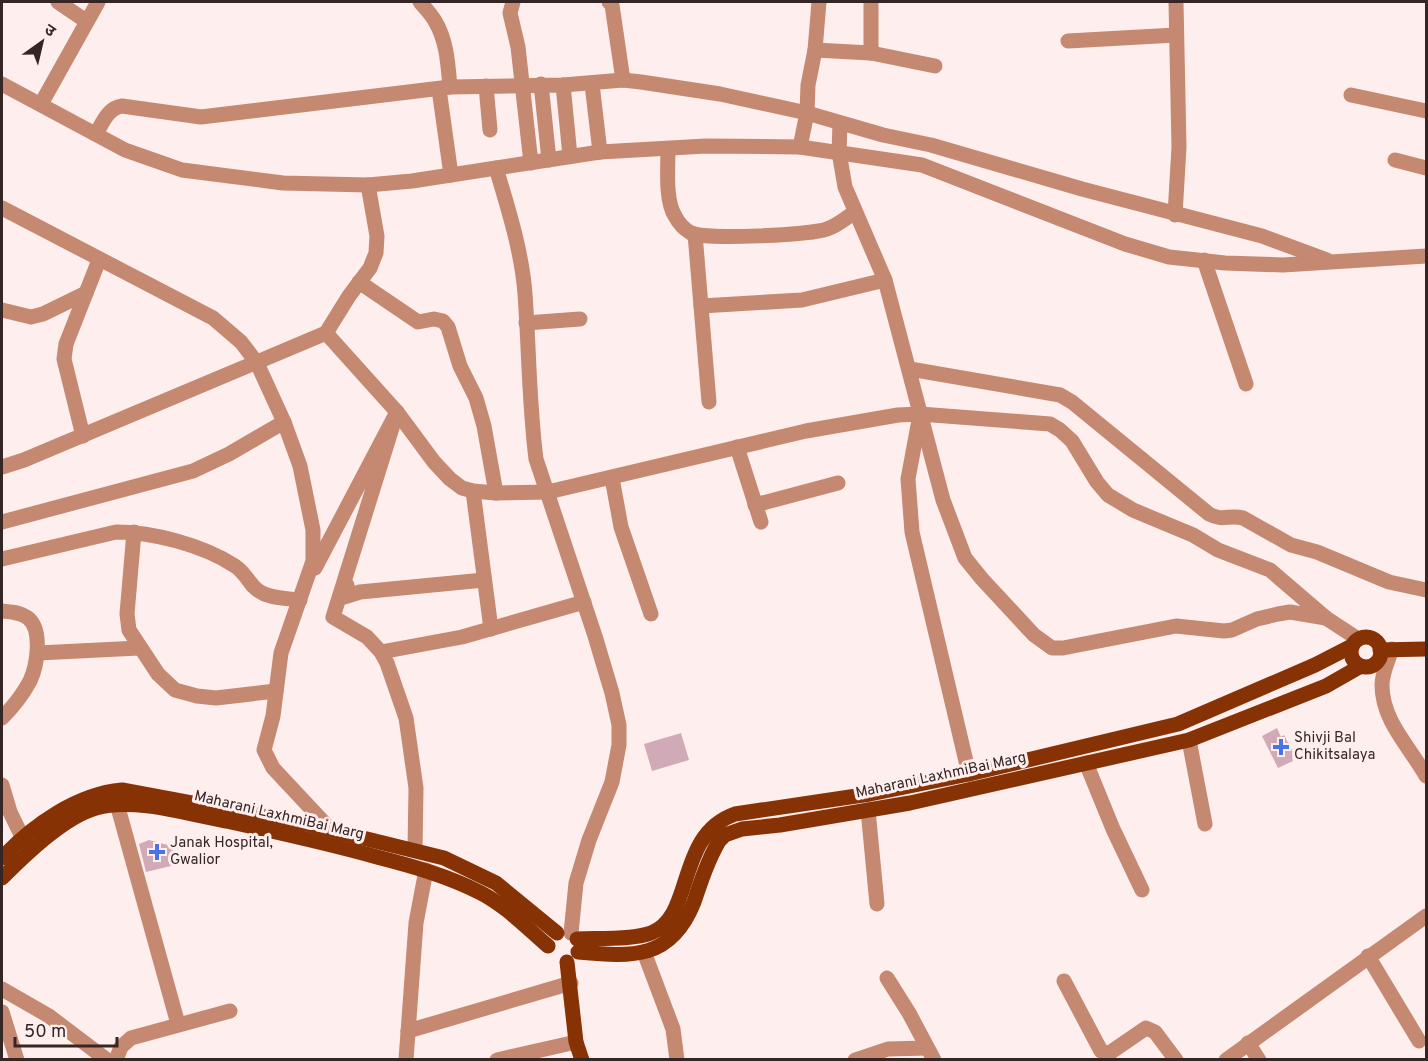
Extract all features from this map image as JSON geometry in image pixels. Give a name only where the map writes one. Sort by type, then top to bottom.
[{"type":"main road","points":[[548,946],[551,938],[570,944],[643,935],[659,928],[671,915],[679,899],[700,841],[707,831],[735,814],[870,794],[969,774],[1178,724],[1316,665],[1355,643],[1371,638],[1386,650],[1426,649]]},
{"type":"main road","points":[[1355,643],[1351,655],[1353,660],[1361,666],[1371,666],[1386,650]]},
{"type":"main road","name":"Maharani LaxhmiBai Marg","points":[[2,878],[26,845],[94,809],[117,804],[169,810],[280,832],[426,870],[495,901],[548,946],[554,959],[563,962],[570,944],[606,954],[644,952],[667,943],[685,921],[713,851],[725,835],[742,829],[868,810],[974,790],[1189,740],[1326,686],[1361,666]]},
{"type":"main road","points":[[2,858],[26,845],[66,808],[102,792],[122,790],[331,830],[444,858],[486,877],[570,944],[576,1042],[582,1059]]},
{"type":"street","points":[[58,2],[86,21]]},
{"type":"street","points":[[41,104],[98,2]]},
{"type":"street","points":[[420,2],[435,21],[442,36],[447,57],[444,88],[451,175]]},
{"type":"street","points":[[513,2],[510,13],[518,47],[531,163]]},
{"type":"street","points":[[609,2],[612,5],[623,80]]},
{"type":"street","points":[[801,147],[807,113],[808,85],[815,50],[819,2]]},
{"type":"street","points":[[871,2],[871,53]]},
{"type":"street","points":[[1175,215],[1179,147],[1176,2]]},
{"type":"street","points":[[1068,41],[1176,35]]},
{"type":"street","points":[[815,50],[871,53],[935,66]]},
{"type":"street","points":[[96,134],[107,115],[115,107],[122,106],[201,117],[405,91],[486,86],[592,84],[623,80],[720,94],[807,113],[882,135],[932,145],[1175,215],[1262,236],[1330,261]]},
{"type":"street","points":[[2,84],[125,150],[182,170],[283,183],[368,185],[411,182],[600,152],[706,146],[801,147],[922,165],[1125,244],[1169,257],[1283,265],[1426,256]]},
{"type":"street","points":[[542,84],[549,160]]},
{"type":"street","points":[[592,84],[600,152]]},
{"type":"street","points":[[563,85],[570,156]]},
{"type":"street","points":[[486,86],[490,130]]},
{"type":"street","points":[[1351,95],[1426,111]]},
{"type":"street","points":[[840,123],[839,152],[845,187],[885,280],[943,500],[965,558],[1034,635],[1052,648],[1062,648],[1176,626],[1224,632],[1266,616],[1290,612],[1326,618]]},
{"type":"street","points":[[668,149],[669,205],[689,232],[720,237],[811,232],[828,229],[855,212]]},
{"type":"street","points":[[1395,160],[1426,168]]},
{"type":"street","points":[[496,168],[519,255],[525,292],[536,459],[584,602],[620,725],[612,782],[589,840],[576,883],[570,944]]},
{"type":"street","points":[[2,467],[83,436],[326,333],[370,268],[376,253],[377,236],[368,185]]},
{"type":"street","points":[[2,208],[213,318],[242,342],[257,363],[284,422],[300,466],[313,530],[313,561],[281,653],[271,723],[264,750],[267,759],[331,830]]},
{"type":"street","points":[[695,234],[709,402]]},
{"type":"street","points":[[83,436],[64,358],[66,344],[99,260]]},
{"type":"street","points":[[1204,260],[1246,384]]},
{"type":"street","points":[[701,306],[802,300],[885,280]]},
{"type":"street","points":[[359,282],[418,322],[434,319],[443,321],[448,327],[460,366],[476,398],[484,426],[496,493]]},
{"type":"street","points":[[2,310],[31,317],[43,314],[86,293]]},
{"type":"street","points":[[526,323],[580,319]]},
{"type":"street","points":[[326,333],[397,412],[434,462],[450,479],[462,488],[472,491],[548,492],[806,431],[898,415],[920,414],[1050,424],[1072,441],[1090,473],[1108,495],[1132,510],[1193,535],[1218,550],[1270,570],[1355,643]]},
{"type":"street","points":[[910,369],[1060,395],[1072,402],[1209,514],[1223,519],[1237,516],[1243,518],[1291,545],[1317,552],[1389,582],[1426,590]]},
{"type":"street","points":[[397,412],[344,597],[360,592],[484,580]]},
{"type":"street","points":[[303,593],[397,412]]},
{"type":"street","points":[[397,412],[333,617],[367,637],[381,652],[387,663],[406,718],[416,788],[415,850]]},
{"type":"street","points":[[920,414],[908,479],[912,532],[969,774]]},
{"type":"street","points":[[2,522],[193,471],[229,454],[284,422]]},
{"type":"street","points":[[737,447],[761,522]]},
{"type":"street","points":[[612,478],[621,527],[651,614]]},
{"type":"street","points":[[755,505],[838,483]]},
{"type":"street","points":[[472,491],[490,629]]},
{"type":"street","points":[[2,559],[116,532],[134,532],[164,537],[226,561],[243,572],[258,590],[269,596],[303,593]]},
{"type":"street","points":[[134,532],[127,614],[129,630],[158,674],[175,690],[197,696],[216,698],[276,691]]},
{"type":"street","points":[[381,652],[462,637],[584,602]]},
{"type":"street","points":[[2,611],[17,612],[30,619],[35,630],[38,653],[31,679],[2,718]]},
{"type":"street","points":[[38,653],[139,648]]},
{"type":"street","points":[[1386,650],[1382,680],[1385,708],[1398,735],[1426,776]]},
{"type":"street","points":[[1189,740],[1205,824]]},
{"type":"street","points":[[1086,763],[1113,829],[1142,890]]},
{"type":"street","points":[[2,785],[10,812],[26,845]]},
{"type":"street","points":[[117,804],[178,1024]]},
{"type":"street","points":[[868,810],[877,904]]},
{"type":"street","points":[[406,1059],[416,923],[426,870]]},
{"type":"street","points":[[1226,1059],[1426,916]]},
{"type":"street","points":[[644,952],[673,1029],[677,1059]]},
{"type":"street","points":[[1368,956],[1419,1041]]},
{"type":"street","points":[[887,978],[931,1054]]},
{"type":"street","points":[[1064,981],[1101,1052],[1111,1052],[1146,1028],[1155,1032],[1176,1059]]},
{"type":"street","points":[[408,1031],[571,983]]},
{"type":"street","points":[[2,989],[49,1016],[103,1058],[122,1047],[131,1038],[230,1011]]},
{"type":"street","points":[[2,1012],[17,1059]]},
{"type":"street","points":[[500,1059],[576,1042]]},
{"type":"street","points":[[1248,1043],[1259,1059]]},
{"type":"street","points":[[855,1059],[888,1049],[931,1054]]},
{"type":"building","points":[[1277,728],[1281,737],[1284,735],[1295,756],[1292,758],[1293,761],[1278,768],[1262,736]]},
{"type":"building","points":[[681,733],[689,760],[652,771],[644,744]]},
{"type":"building","points":[[149,840],[175,847],[179,864],[146,872],[139,844]]},
{"type":"place","name":"Shivji Bal Chikitsalaya","points":[[1281,747]]},
{"type":"place","name":"Janak Hospital, Gwalior","points":[[157,852]]}]
